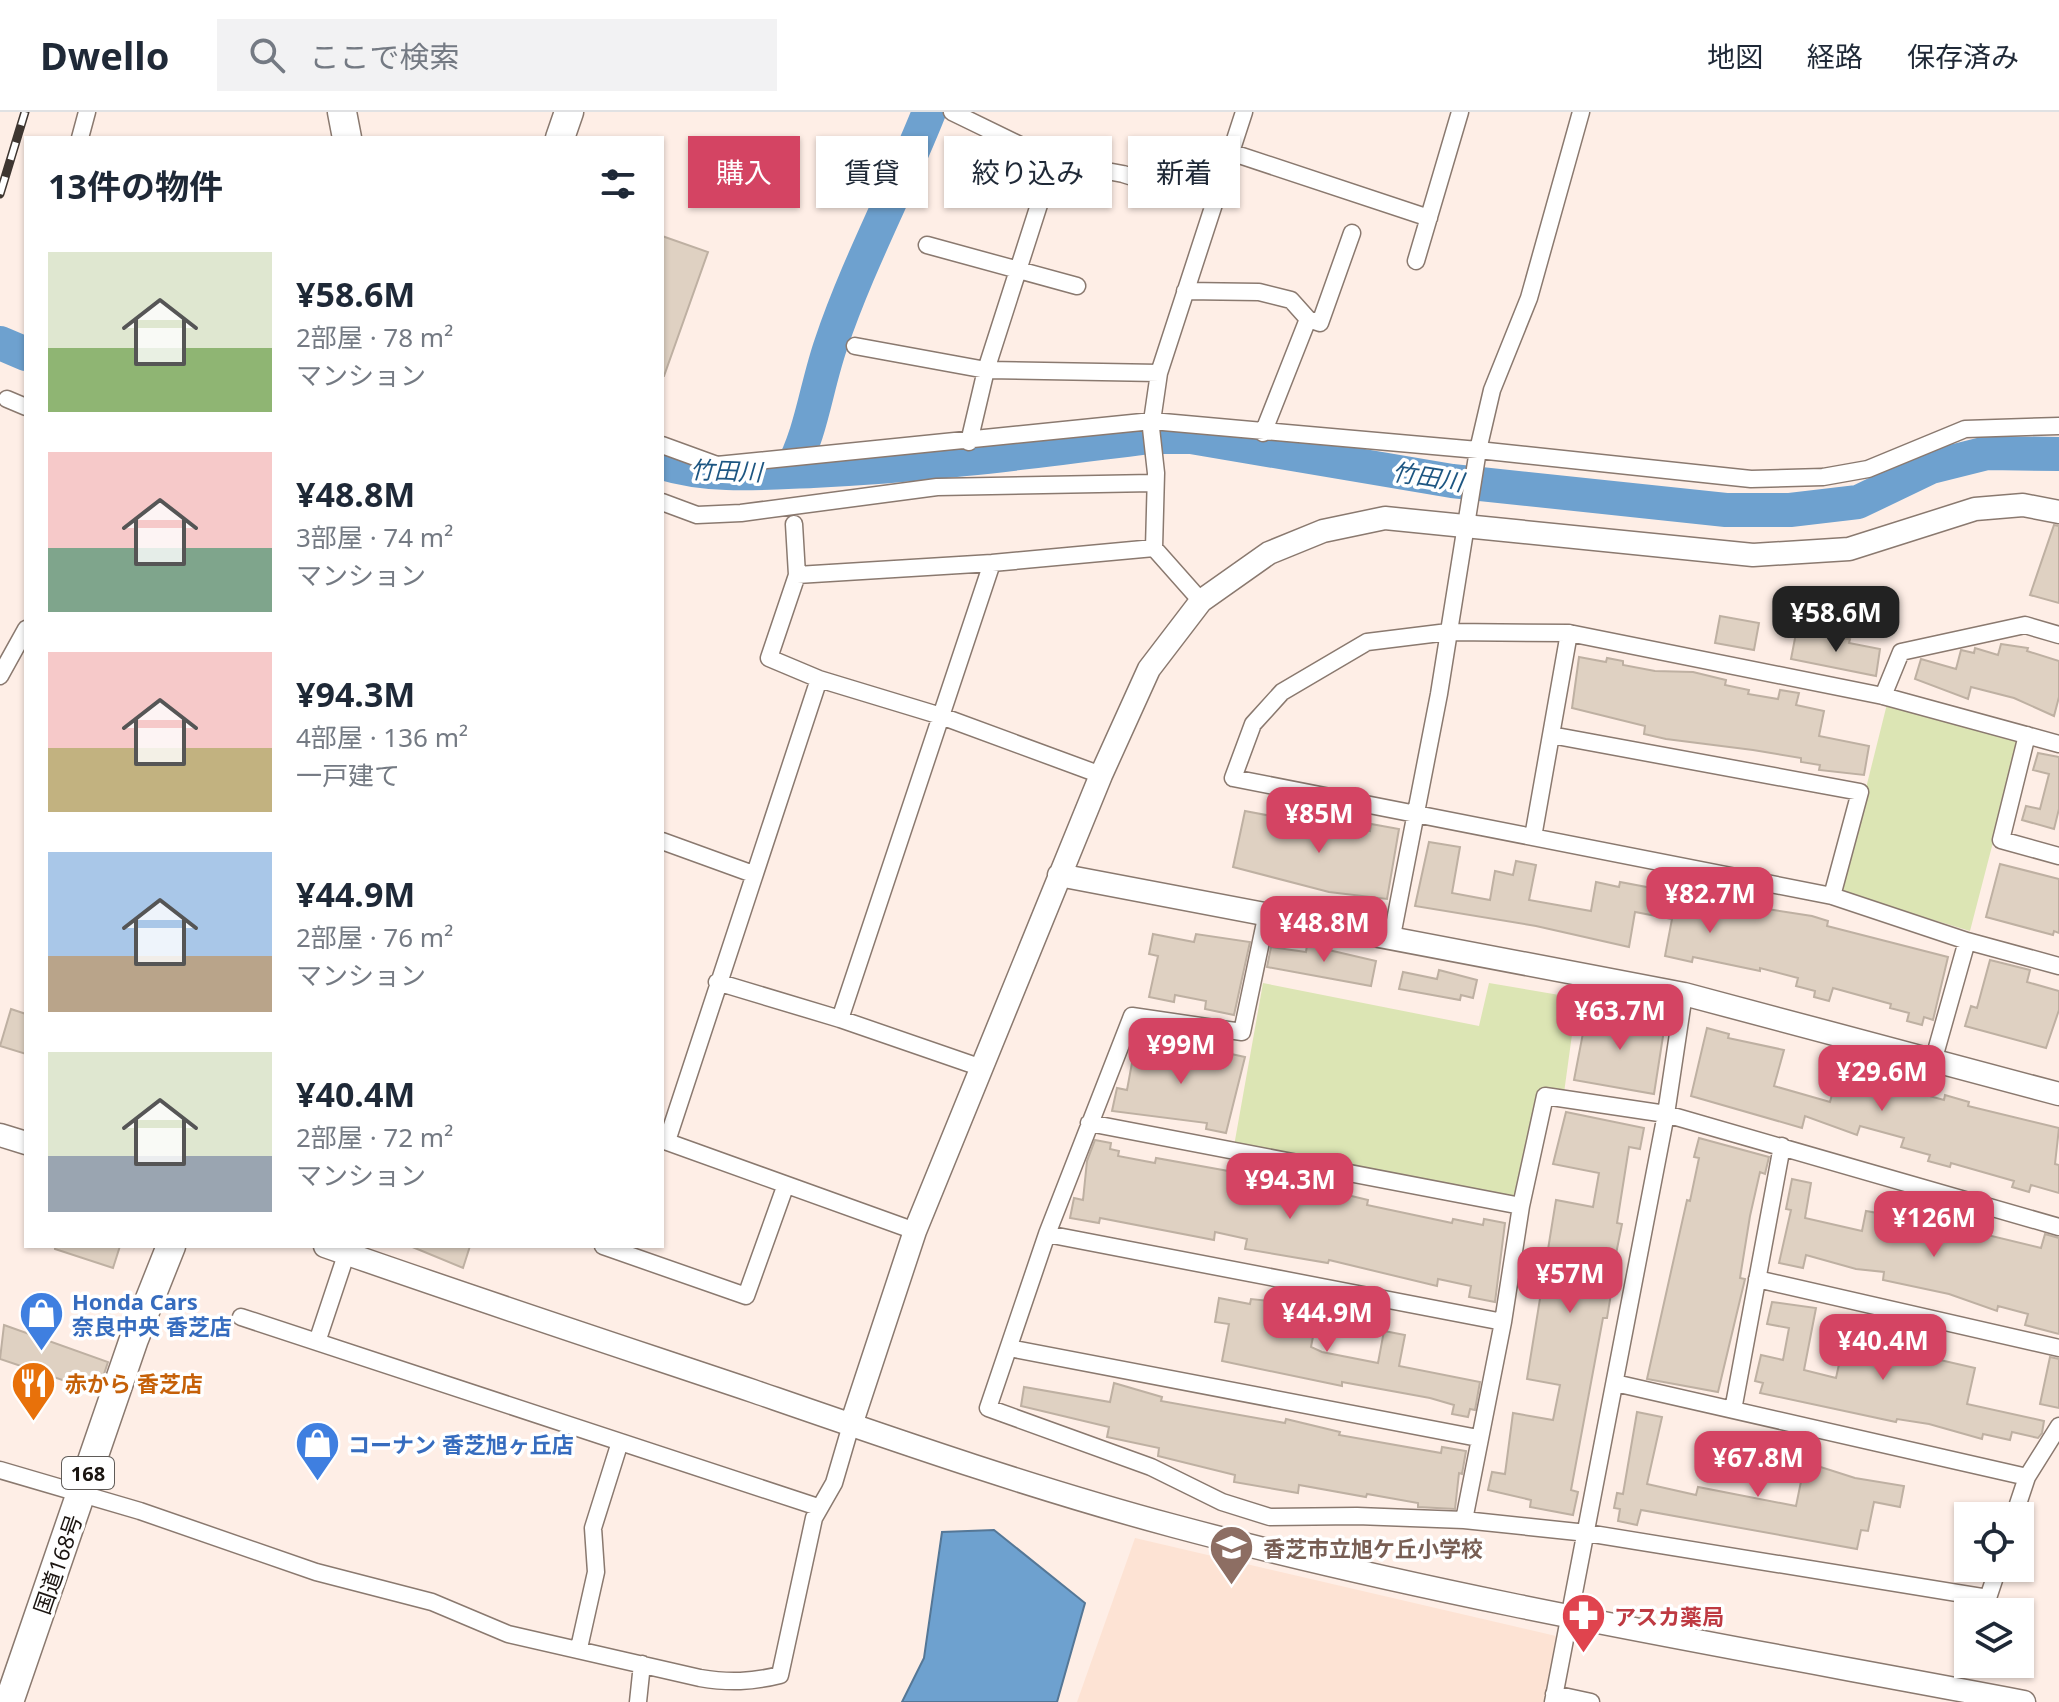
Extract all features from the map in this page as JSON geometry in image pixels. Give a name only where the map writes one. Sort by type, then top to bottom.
[{"type":"highway","points":[[342,112],[347,136]]},
{"type":"highway","points":[[561,136],[569,112]]},
{"type":"highway","name":"国道168号","points":[[9,1702],[170,1248]]},
{"type":"street","points":[[81,136],[87,112]]},
{"type":"street","points":[[952,112],[1001,136]]},
{"type":"street","points":[[1416,261],[1460,112]]},
{"type":"street","points":[[1392,936],[1418,814],[1472,499],[1477,453],[1492,390],[1529,298],[1581,112]]},
{"type":"street","points":[[1233,136],[1238,113]]},
{"type":"street","points":[[1240,155],[1429,218]]},
{"type":"street","points":[[969,442],[986,370],[1038,208]]},
{"type":"street","points":[[1201,601],[1154,548],[1152,424],[1159,373],[1212,208]]},
{"type":"street","points":[[1185,291],[1259,292],[1291,300],[1308,319],[1320,323],[1352,233]]},
{"type":"street","points":[[927,245],[1077,286]]},
{"type":"street","points":[[1263,433],[1308,319]]},
{"type":"street","points":[[855,346],[986,370],[1159,373]]},
{"type":"street","points":[[7,399],[24,406]]},
{"type":"street","points":[[664,446],[717,465],[1152,424],[1751,479],[1794,478],[1868,469],[1965,429],[2059,426]]},
{"type":"street","points":[[664,503],[697,515],[726,514],[937,487],[1154,478]]},
{"type":"street","points":[[0,1470],[82,1493],[304,1568],[432,1602],[508,1634],[728,1683],[780,1675],[818,1507],[834,1483],[915,1231],[1059,875],[1149,669],[1201,601],[1269,553],[1323,531],[1385,518],[1753,555],[1813,554],[1890,538],[1975,509],[2023,505],[2059,512]]},
{"type":"street","points":[[794,524],[797,575],[769,658],[819,679],[941,716],[1101,775]]},
{"type":"street","points":[[797,575],[992,563],[1154,548]]},
{"type":"street","points":[[840,1019],[992,563]]},
{"type":"street","points":[[1883,696],[1901,652],[2025,625],[2059,635]]},
{"type":"street","points":[[2059,744],[1883,696],[1569,633],[1448,632],[1367,642],[1282,692],[1253,724],[1233,778],[1832,896],[1967,941],[2059,966]]},
{"type":"street","points":[[0,676],[24,633]]},
{"type":"street","points":[[1533,837],[1569,633]]},
{"type":"street","points":[[819,679],[664,1140],[785,1187],[915,1231]]},
{"type":"street","points":[[1551,735],[1860,792],[1832,896]]},
{"type":"street","points":[[2027,735],[2001,840],[2059,856]]},
{"type":"street","points":[[664,842],[753,874]]},
{"type":"street","points":[[1059,875],[1684,994],[1934,1058],[2059,1094]]},
{"type":"street","points":[[1267,913],[1242,1032],[1132,1016],[1047,1234],[988,1408],[1151,1467],[1222,1502],[1270,1517],[1464,1520],[1587,1533],[1988,1598],[1993,1582]]},
{"type":"street","points":[[1934,1058],[1967,941]]},
{"type":"street","points":[[717,982],[840,1019],[982,1068]]},
{"type":"street","points":[[1591,1702],[1553,1698],[1666,1114],[1684,994]]},
{"type":"street","points":[[1464,1520],[1503,1322],[1521,1206],[1545,1096],[1666,1114],[2059,1227]]},
{"type":"street","points":[[1089,1123],[1521,1206]]},
{"type":"street","points":[[0,1135],[24,1142]]},
{"type":"street","points":[[1733,1410],[1782,1146]]},
{"type":"street","points":[[609,1248],[746,1296],[785,1187]]},
{"type":"street","points":[[1047,1234],[1503,1322]]},
{"type":"street","points":[[317,1342],[340,1248],[851,1425],[1059,1493],[1173,1525],[1295,1557],[1569,1616],[2024,1702]]},
{"type":"street","points":[[1757,1279],[2059,1348]]},
{"type":"street","points":[[241,1317],[818,1507]]},
{"type":"street","points":[[1009,1348],[1478,1438]]},
{"type":"street","points":[[1615,1383],[2027,1477]]},
{"type":"street","points":[[2019,1502],[2027,1477],[2059,1426]]},
{"type":"street","points":[[579,1648],[596,1572],[593,1528],[620,1442]]},
{"type":"street","points":[[638,1702],[642,1664]]},
{"type":"shaded area","name":"香芝市立旭ケ丘小学校","points":[[1135,1538],[1556,1636],[1544,1702],[1077,1702]]},
{"type":"green space","points":[[1887,704],[2019,742],[1970,931],[1840,892]]},
{"type":"green space","points":[[1263,983],[1479,1026],[1489,983],[1577,998],[1564,1093],[1541,1091],[1519,1202],[1234,1146]]},
{"type":"water","points":[[994,1530],[1085,1603],[1057,1702],[902,1702],[924,1658],[942,1532]]},
{"type":"building","points":[[664,237],[708,252],[664,376]]},
{"type":"building","points":[[2054,525],[2059,526],[2059,603],[2030,595]]},
{"type":"building","points":[[1720,616],[1759,623],[1754,650],[1715,643]]},
{"type":"building","points":[[1796,633],[1850,639],[1849,643],[1880,649],[1876,676],[1791,659]]},
{"type":"building","points":[[2001,644],[2028,648],[2027,651],[2059,661],[2059,697],[2054,716],[2014,698],[1971,687],[1968,699],[1915,679],[1921,659],[1956,669],[1961,650],[1974,653],[1975,648],[1998,655]]},
{"type":"building","points":[[1579,657],[1606,662],[1607,658],[1623,661],[1623,665],[1655,671],[1693,672],[1726,680],[1725,685],[1749,690],[1748,694],[1778,699],[1780,690],[1799,693],[1796,705],[1824,711],[1819,736],[1869,746],[1864,775],[1819,770],[1820,765],[1801,762],[1801,758],[1644,734],[1645,726],[1572,708]]},
{"type":"building","points":[[2038,753],[2059,757],[2059,809],[2054,829],[2022,820],[2026,806],[2040,809],[2049,774],[2033,770]]},
{"type":"building","points":[[1245,811],[1340,829],[1341,826],[1370,831],[1371,824],[1399,829],[1387,899],[1329,892],[1233,867]]},
{"type":"building","points":[[1429,842],[1460,847],[1452,893],[1490,900],[1495,871],[1513,875],[1516,861],[1536,865],[1529,900],[1591,911],[1596,882],[1619,887],[1620,882],[1652,888],[1652,885],[1667,888],[1665,896],[1747,912],[1748,906],[1812,916],[1828,921],[1827,926],[1948,957],[1933,1020],[1924,1017],[1922,1025],[1907,1021],[1909,1013],[1890,1008],[1891,1004],[1833,988],[1829,1001],[1814,997],[1815,991],[1796,986],[1798,978],[1760,968],[1760,971],[1693,957],[1692,962],[1665,956],[1672,919],[1635,912],[1629,947],[1536,926],[1415,906]]},
{"type":"building","points":[[2000,864],[2059,879],[2059,933],[2054,931],[2053,935],[1986,917]]},
{"type":"building","points":[[1153,934],[1194,942],[1196,934],[1250,942],[1234,1015],[1205,1009],[1206,1001],[1175,995],[1174,1002],[1149,997],[1158,956],[1149,954]]},
{"type":"building","points":[[1307,945],[1376,961],[1371,986],[1267,967],[1271,947],[1306,952]]},
{"type":"building","points":[[1990,960],[2030,970],[2027,982],[2059,991],[2059,1010],[2046,1048],[1965,1026],[1971,1006],[1977,1008]]},
{"type":"building","points":[[1439,970],[1477,980],[1473,998],[1461,995],[1460,1000],[1399,989],[1403,972],[1437,979]]},
{"type":"building","points":[[1588,1007],[1611,1011],[1610,1021],[1642,1027],[1645,1013],[1666,1017],[1654,1094],[1574,1080]]},
{"type":"building","points":[[11,1009],[24,1013],[24,1053],[0,1046]]},
{"type":"building","points":[[1707,1028],[1729,1034],[1728,1038],[1784,1050],[1774,1086],[1830,1102],[1840,1065],[1913,1082],[1911,1091],[1944,1100],[1945,1095],[1969,1102],[1968,1106],[2059,1128],[2055,1164],[2059,1165],[2059,1193],[2031,1185],[2029,1192],[2012,1187],[2014,1181],[1951,1163],[1950,1167],[1928,1161],[1930,1155],[1901,1147],[1904,1138],[1860,1126],[1857,1135],[1805,1116],[1802,1128],[1691,1096]]},
{"type":"building","points":[[1141,1037],[1157,1040],[1156,1047],[1189,1054],[1189,1051],[1221,1057],[1222,1052],[1245,1057],[1226,1133],[1206,1129],[1207,1123],[1112,1111],[1117,1088],[1127,1090],[1134,1052],[1138,1053]]},
{"type":"building","points":[[1566,1112],[1644,1128],[1640,1149],[1629,1147],[1617,1223],[1622,1224],[1608,1294],[1611,1294],[1607,1318],[1603,1318],[1571,1490],[1578,1492],[1573,1515],[1530,1507],[1531,1500],[1488,1490],[1492,1472],[1505,1474],[1513,1413],[1553,1420],[1560,1385],[1527,1379],[1556,1200],[1593,1207],[1599,1173],[1553,1164]]},
{"type":"building","points":[[1699,1138],[1769,1157],[1765,1174],[1760,1172],[1750,1216],[1740,1278],[1745,1279],[1718,1392],[1647,1379],[1687,1200],[1690,1201],[1699,1158],[1694,1157]]},
{"type":"building","points":[[1095,1140],[1111,1143],[1110,1149],[1119,1151],[1118,1156],[1155,1163],[1156,1158],[1245,1174],[1258,1179],[1258,1183],[1293,1190],[1294,1184],[1335,1192],[1368,1200],[1367,1205],[1452,1223],[1453,1219],[1483,1225],[1484,1219],[1505,1223],[1495,1302],[1469,1297],[1471,1286],[1438,1279],[1437,1286],[1329,1260],[1328,1263],[1245,1249],[1247,1239],[1215,1232],[1214,1240],[1100,1218],[1099,1223],[1070,1218],[1074,1198],[1083,1200],[1087,1161]]},
{"type":"building","points":[[1792,1179],[1811,1183],[1805,1218],[1862,1231],[1866,1211],[1883,1214],[1884,1210],[2041,1248],[2045,1234],[2059,1238],[2059,1334],[2025,1325],[2028,1314],[1998,1306],[1997,1311],[1949,1294],[1883,1280],[1884,1272],[1856,1269],[1806,1255],[1803,1268],[1779,1263],[1791,1210],[1786,1209]]},
{"type":"building","points":[[55,1248],[119,1248],[113,1268]]},
{"type":"building","points":[[415,1248],[469,1248],[463,1268]]},
{"type":"building","points":[[1219,1298],[1250,1304],[1251,1299],[1319,1306],[1311,1347],[1322,1352],[1378,1363],[1384,1331],[1405,1335],[1399,1366],[1480,1382],[1475,1410],[1470,1409],[1468,1417],[1452,1414],[1454,1405],[1430,1398],[1342,1382],[1342,1386],[1222,1361],[1229,1324],[1215,1322]]},
{"type":"building","points":[[1772,1302],[1816,1308],[1804,1370],[1836,1378],[1846,1332],[1890,1337],[1888,1347],[1925,1355],[1928,1344],[1942,1348],[1940,1360],[1975,1368],[1967,1404],[2044,1421],[2042,1433],[2038,1438],[2012,1432],[2010,1440],[1983,1434],[1982,1439],[1929,1424],[1897,1419],[1896,1422],[1760,1393],[1763,1383],[1755,1381],[1761,1355],[1783,1360],[1789,1328],[1767,1324]]},
{"type":"building","name":"Honda Cars 奈良中央 香芝店","points":[[4,1325],[108,1362],[98,1392],[0,1359]]},
{"type":"building","points":[[2050,1357],[2059,1359],[2059,1408],[2040,1404]]},
{"type":"building","points":[[1114,1383],[1162,1397],[1161,1401],[1285,1423],[1286,1419],[1340,1432],[1339,1435],[1441,1453],[1442,1447],[1466,1451],[1462,1474],[1459,1473],[1455,1509],[1418,1507],[1418,1503],[1299,1485],[1298,1493],[1234,1482],[1235,1475],[1158,1456],[1159,1448],[1107,1437],[1109,1427],[1021,1406],[1024,1387],[1110,1402]]},
{"type":"building","points":[[1637,1412],[1662,1417],[1647,1484],[1696,1495],[1698,1487],[1796,1506],[1805,1462],[1855,1478],[1904,1486],[1900,1507],[1874,1502],[1868,1531],[1861,1530],[1857,1549],[1641,1510],[1637,1525],[1618,1521],[1620,1509],[1614,1508],[1617,1493],[1623,1494]]},
{"type":"waterway","name":"竹田川","points":[[790,472],[804,441],[842,314],[929,112]]},
{"type":"waterway","name":"竹田川","points":[[0,343],[24,353]]},
{"type":"waterway","name":"竹田川","points":[[664,464],[718,473],[855,469],[1151,437],[1191,437],[1452,481],[1726,510],[1790,510],[1858,502],[1931,467],[1987,453],[2059,454]]},
{"type":"railway","points":[[0,194],[25,112]]},
{"type":"place","name":"Honda Cars 奈良中央 香芝店","points":[[41,1353]]},
{"type":"place","name":"赤から 香芝店","points":[[34,1422]]},
{"type":"place","name":"コーナン 香芝旭ヶ丘店","points":[[317,1483]]},
{"type":"place","name":"香芝市立旭ケ丘小学校","points":[[1232,1587]]},
{"type":"place","name":"アスカ薬局","points":[[1583,1655]]}]
